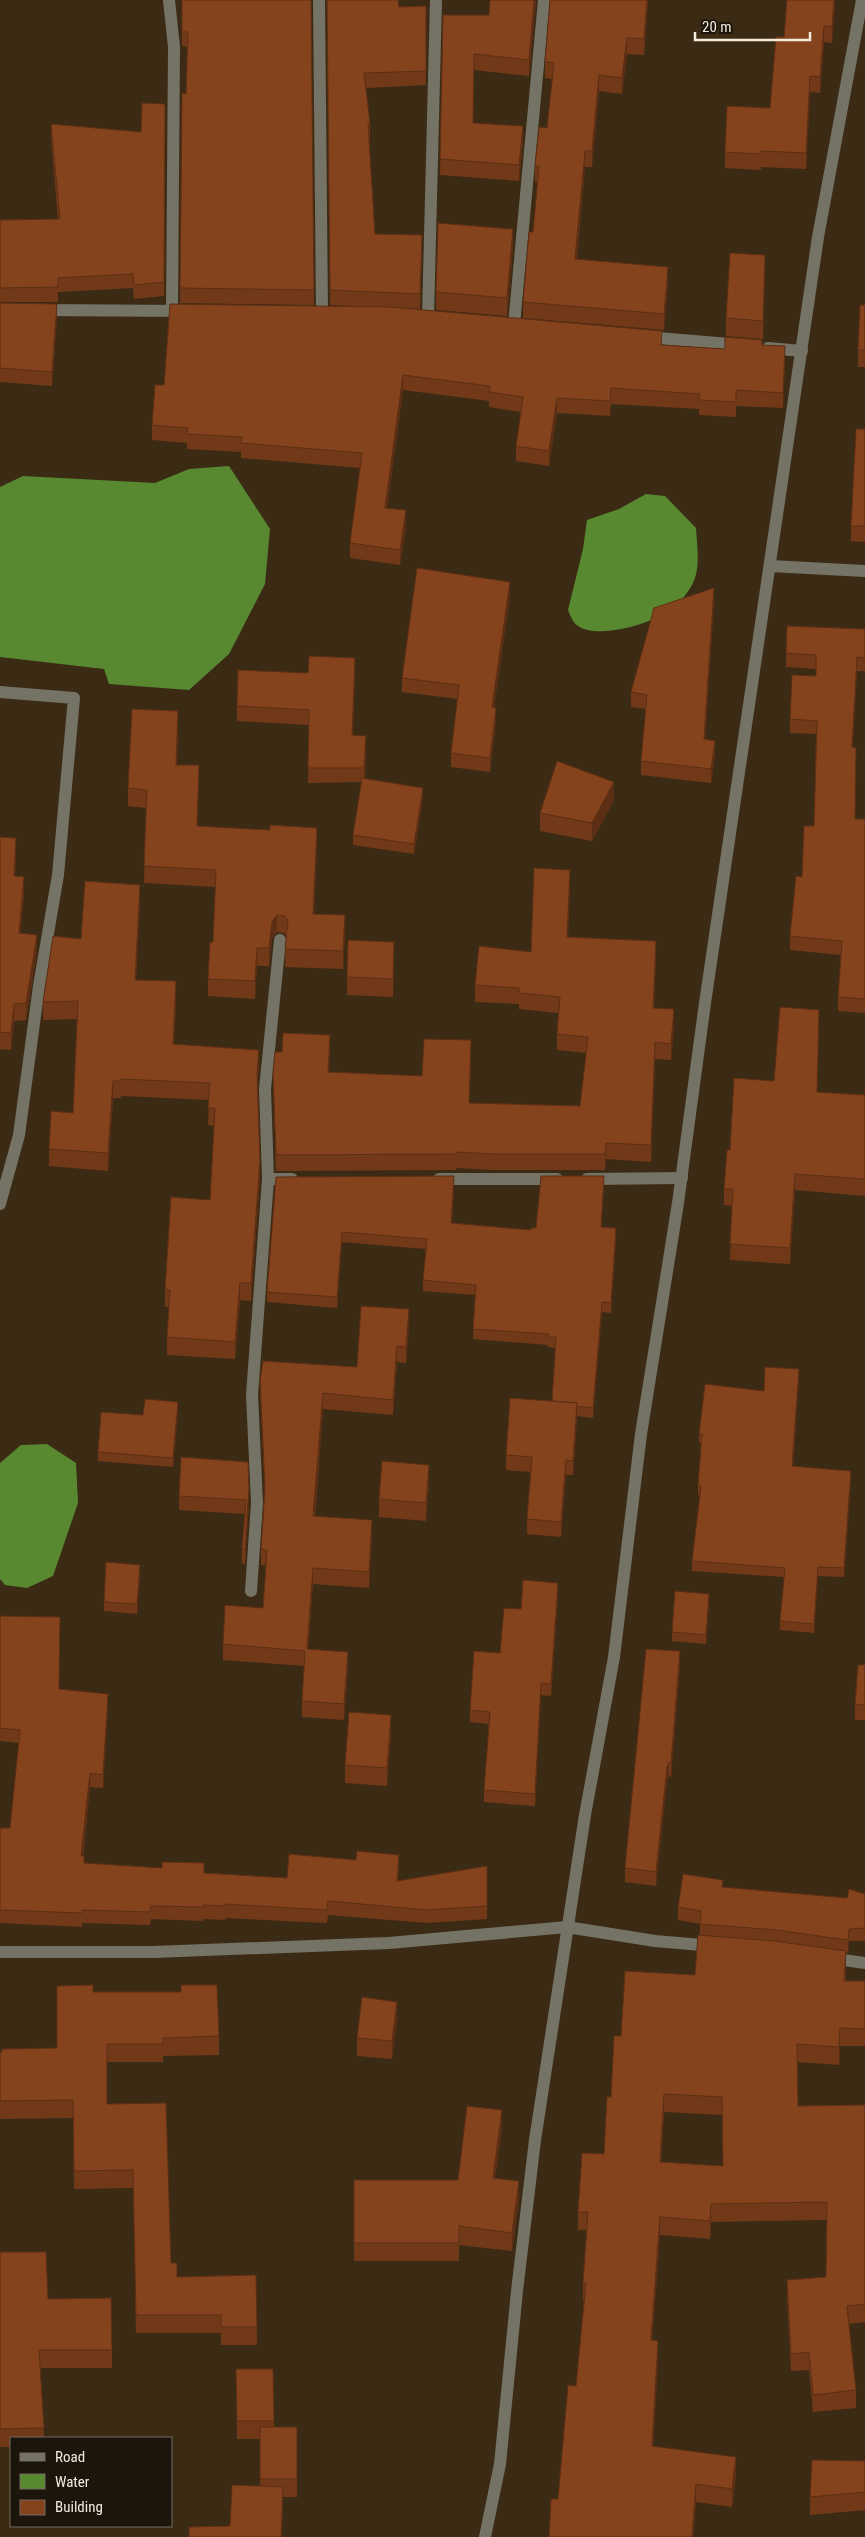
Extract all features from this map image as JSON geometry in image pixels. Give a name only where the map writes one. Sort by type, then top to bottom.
[{"type":"street","points":[[169,0],[174,47],[172,311]]},
{"type":"street","points":[[319,0],[322,313]]},
{"type":"street","points":[[428,317],[436,0]]},
{"type":"street","points":[[514,325],[544,0]]},
{"type":"street","points":[[485,2537],[500,2464],[517,2291],[535,2140],[568,1927],[614,1657],[641,1434],[682,1178],[818,237],[862,0]]},
{"type":"street","points":[[29,310],[202,312]]},
{"type":"street","points":[[633,336],[802,351]]},
{"type":"street","points":[[770,566],[865,570]]},
{"type":"street","points":[[0,692],[74,698],[58,875],[39,986],[19,1135],[0,1204]]},
{"type":"street","points":[[251,1591],[257,1503],[252,1395],[268,1179],[265,1089],[280,940]]},
{"type":"street","points":[[426,1179],[682,1178]]},
{"type":"street","points":[[268,1179],[307,1179]]},
{"type":"street","points":[[0,1952],[154,1952],[390,1943],[568,1927],[655,1941],[729,1947]]},
{"type":"street","points":[[820,1957],[865,1963]]},
{"type":"water","points":[[229,466],[270,529],[265,584],[229,654],[189,690],[109,684],[104,669],[0,657],[0,487],[23,476],[155,483],[189,469]]},
{"type":"water","points":[[646,494],[665,496],[696,528],[698,549],[697,571],[692,585],[673,609],[653,620],[612,630],[587,630],[578,626],[573,621],[568,610],[583,549],[587,520],[619,509]]},
{"type":"water","points":[[47,1444],[76,1463],[78,1503],[53,1576],[27,1588],[5,1585],[0,1579],[0,1463],[21,1445]]},
{"type":"building","points":[[182,0],[311,0],[314,290],[180,288],[182,93],[186,94],[188,32],[182,32]]},
{"type":"building","points":[[327,0],[398,0],[399,7],[426,6],[426,71],[364,73],[370,124],[368,124],[375,234],[422,235],[420,294],[330,290]]},
{"type":"building","points":[[490,0],[534,0],[529,60],[474,54],[473,123],[523,126],[519,165],[440,159],[443,15],[489,15]]},
{"type":"building","points":[[550,0],[647,0],[644,39],[627,38],[622,78],[599,75],[592,151],[585,151],[575,259],[668,267],[664,314],[523,302],[529,232],[533,232],[539,166],[535,166],[539,127],[547,128],[554,63],[545,62]]},
{"type":"building","points":[[787,0],[834,0],[832,27],[824,26],[820,77],[810,76],[806,153],[761,151],[761,154],[725,152],[727,106],[770,108],[776,37],[784,37]]},
{"type":"building","points":[[142,103],[165,104],[164,282],[134,285],[133,274],[58,278],[58,287],[0,288],[0,220],[60,219],[51,124],[141,132]]},
{"type":"building","points":[[438,223],[513,229],[507,298],[436,292]]},
{"type":"building","points":[[730,253],[765,255],[763,321],[726,318]]},
{"type":"building","points":[[0,303],[57,304],[52,372],[0,368]]},
{"type":"building","points":[[170,304],[390,307],[662,331],[661,345],[725,349],[725,337],[762,340],[762,345],[785,346],[783,393],[736,390],[736,402],[699,400],[700,394],[611,388],[610,401],[557,398],[549,451],[516,446],[523,397],[489,392],[490,386],[403,375],[385,508],[406,510],[400,550],[350,543],[362,453],[241,443],[242,437],[187,434],[188,428],[152,425],[155,385],[164,385]]},
{"type":"building","points":[[860,305],[865,305],[865,350],[858,350]]},
{"type":"building","points":[[856,429],[865,429],[865,526],[851,526]]},
{"type":"building","points":[[417,568],[510,582],[492,707],[496,708],[490,758],[451,753],[459,685],[402,678]]},
{"type":"building","points":[[714,588],[704,739],[715,741],[711,769],[641,761],[647,695],[631,692],[654,608]]},
{"type":"building","points":[[787,626],[865,629],[865,658],[857,657],[852,747],[856,748],[855,819],[865,819],[865,999],[838,997],[842,941],[790,936],[796,876],[802,877],[804,826],[814,826],[817,721],[790,719],[792,675],[816,676],[816,655],[786,653]]},
{"type":"building","points":[[309,656],[355,658],[352,735],[366,736],[364,768],[308,768],[309,710],[237,706],[238,670],[308,673]]},
{"type":"building","points":[[132,709],[178,711],[176,765],[199,765],[197,826],[270,830],[270,825],[317,828],[313,914],[345,915],[343,951],[285,949],[288,920],[284,916],[277,915],[272,922],[269,948],[257,948],[255,981],[208,979],[210,942],[213,942],[216,870],[144,866],[147,790],[128,788]]},
{"type":"building","points":[[557,761],[614,782],[592,823],[540,813]]},
{"type":"building","points":[[362,778],[423,788],[414,844],[353,835]]},
{"type":"building","points":[[0,837],[16,838],[14,876],[24,877],[19,933],[37,935],[26,1003],[14,1004],[11,1033],[0,1032]]},
{"type":"building","points":[[534,868],[570,870],[567,937],[656,941],[653,1008],[674,1009],[671,1044],[655,1042],[651,1145],[606,1143],[605,1154],[493,1154],[456,1152],[456,1154],[276,1155],[273,1073],[275,1052],[282,1052],[283,1033],[330,1035],[328,1072],[422,1076],[424,1039],[471,1040],[469,1103],[580,1106],[588,1037],[557,1034],[560,997],[519,993],[519,988],[475,985],[479,946],[531,952]]},
{"type":"building","points":[[85,881],[140,885],[135,980],[176,981],[173,1044],[259,1050],[257,1072],[260,1161],[251,1283],[240,1283],[235,1342],[167,1337],[170,1290],[165,1289],[171,1197],[210,1200],[215,1108],[208,1108],[210,1083],[121,1079],[121,1081],[113,1081],[108,1153],[49,1149],[51,1111],[73,1113],[78,1001],[43,1002],[53,936],[81,939]]},
{"type":"building","points":[[348,940],[394,942],[393,979],[347,977]]},
{"type":"building","points":[[780,1007],[819,1010],[817,1092],[865,1095],[865,1179],[795,1174],[790,1248],[730,1244],[733,1189],[724,1189],[727,1150],[730,1150],[734,1078],[774,1081]]},
{"type":"building","points":[[454,1176],[451,1223],[531,1230],[531,1228],[536,1228],[541,1176],[604,1176],[601,1227],[616,1228],[611,1303],[602,1302],[593,1408],[576,1406],[577,1403],[552,1401],[556,1337],[548,1337],[548,1334],[473,1329],[476,1285],[423,1280],[427,1239],[342,1232],[337,1297],[267,1292],[276,1177]]},
{"type":"building","points":[[361,1306],[409,1309],[406,1347],[397,1346],[393,1400],[323,1393],[313,1516],[372,1520],[369,1572],[313,1568],[307,1649],[348,1652],[344,1704],[302,1701],[305,1651],[223,1644],[225,1605],[263,1608],[267,1550],[261,1549],[265,1488],[260,1380],[263,1361],[357,1367]]},
{"type":"building","points":[[765,1367],[799,1369],[792,1466],[851,1471],[844,1568],[818,1567],[814,1624],[780,1621],[785,1568],[692,1561],[701,1486],[698,1485],[702,1434],[699,1434],[705,1384],[764,1391]]},
{"type":"building","points":[[510,1398],[577,1403],[573,1461],[566,1460],[561,1522],[527,1519],[532,1457],[506,1455]]},
{"type":"building","points":[[145,1399],[178,1402],[173,1458],[98,1452],[101,1412],[143,1415]]},
{"type":"building","points":[[181,1457],[248,1462],[249,1489],[245,1549],[242,1549],[246,1500],[179,1496]]},
{"type":"building","points":[[382,1461],[429,1465],[426,1503],[379,1499]]},
{"type":"building","points":[[106,1562],[140,1565],[137,1604],[104,1602]]},
{"type":"building","points":[[523,1580],[558,1583],[551,1684],[541,1683],[535,1794],[484,1790],[490,1712],[470,1710],[474,1651],[500,1653],[504,1608],[521,1609]]},
{"type":"building","points":[[675,1591],[709,1594],[706,1635],[672,1632]]},
{"type":"building","points":[[0,1616],[60,1617],[59,1689],[108,1694],[103,1775],[90,1773],[81,1856],[84,1856],[84,1863],[162,1868],[162,1862],[204,1863],[204,1873],[287,1878],[289,1854],[356,1860],[357,1851],[399,1855],[397,1881],[487,1866],[487,1906],[427,1910],[328,1901],[327,1910],[225,1904],[225,1906],[203,1905],[203,1907],[151,1906],[150,1912],[82,1910],[82,1913],[0,1910],[0,1828],[10,1828],[20,1730],[0,1728]]},
{"type":"building","points":[[646,1649],[680,1651],[671,1763],[669,1762],[667,1767],[656,1872],[625,1868]]},
{"type":"building","points":[[858,1665],[865,1665],[865,1705],[855,1704]]},
{"type":"building","points":[[349,1712],[391,1715],[387,1768],[345,1765]]},
{"type":"building","points":[[683,1874],[723,1880],[722,1887],[847,1898],[849,1889],[865,1894],[865,1928],[849,1929],[848,1940],[776,1930],[700,1924],[701,1911],[678,1907]]},
{"type":"building","points":[[698,1935],[774,1941],[846,1951],[844,1981],[865,1981],[865,2029],[840,2028],[839,2047],[797,2044],[798,2106],[865,2105],[865,2304],[847,2306],[856,2390],[813,2395],[809,2352],[791,2354],[787,2280],[826,2277],[827,2202],[711,2204],[710,2221],[660,2217],[651,2340],[658,2341],[652,2446],[736,2457],[732,2489],[696,2484],[692,2537],[549,2537],[551,2499],[558,2499],[568,2385],[576,2386],[586,2283],[583,2283],[588,2212],[578,2212],[582,2153],[604,2154],[607,2097],[611,2097],[614,2036],[621,2036],[625,1971],[695,1975]],"holes":[[[664,2094],[722,2097],[723,2166],[660,2162]]]},
{"type":"building","points":[[93,1985],[93,1992],[181,1992],[181,1985],[217,1985],[219,2036],[163,2038],[163,2044],[107,2044],[107,2104],[166,2103],[171,2263],[177,2263],[177,2277],[256,2275],[257,2327],[221,2327],[221,2315],[136,2315],[133,2170],[74,2171],[73,2100],[0,2101],[0,2052],[2,2052],[2,2049],[57,2048],[57,1986]]},
{"type":"building","points":[[362,1997],[397,2002],[392,2041],[357,2038]]},
{"type":"building","points":[[467,2106],[502,2110],[493,2178],[519,2181],[512,2233],[459,2226],[459,2243],[354,2243],[354,2180],[458,2180]]},
{"type":"building","points":[[0,2252],[46,2252],[48,2299],[111,2298],[112,2350],[39,2350],[44,2428],[0,2429]]},
{"type":"building","points":[[236,2369],[273,2369],[274,2421],[237,2421]]},
{"type":"building","points":[[260,2427],[297,2427],[297,2479],[260,2479]]},
{"type":"building","points":[[812,2460],[865,2461],[865,2492],[810,2497]]},
{"type":"building","points":[[232,2485],[283,2487],[281,2537],[189,2537],[189,2527],[230,2526]]}]
